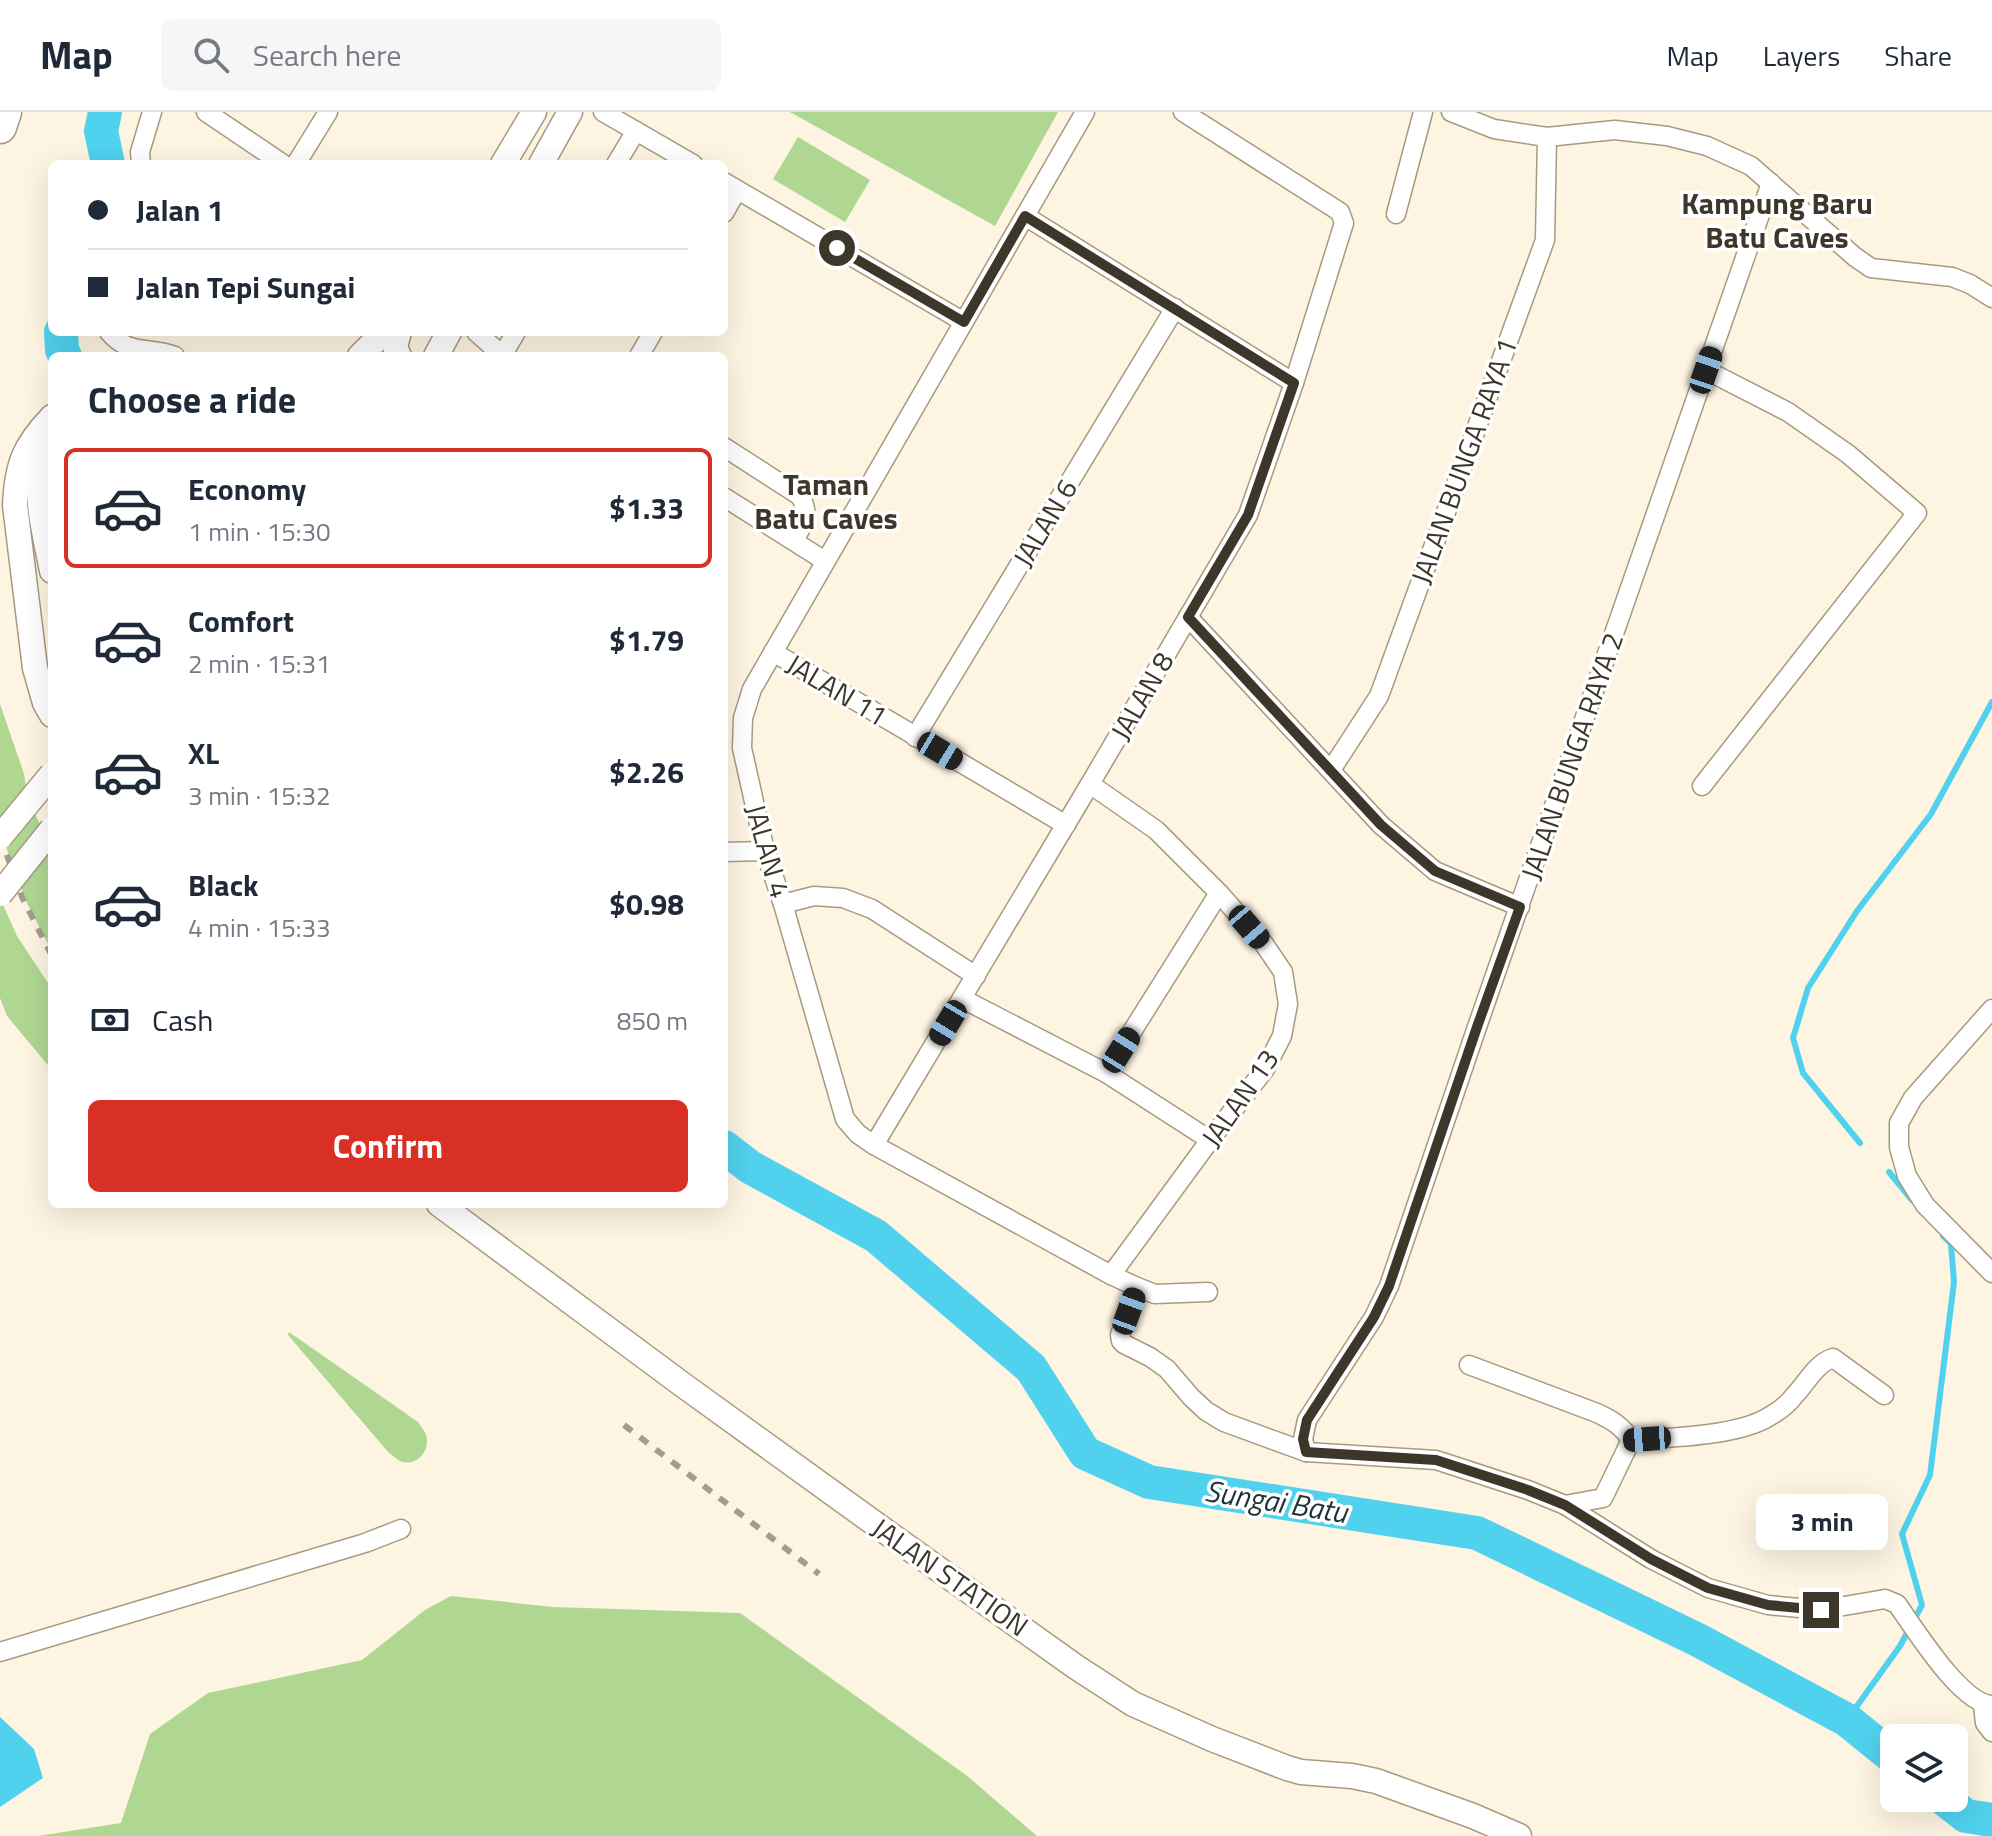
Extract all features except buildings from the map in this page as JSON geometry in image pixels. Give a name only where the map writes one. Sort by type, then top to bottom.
[{"type":"highway","points":[[0,127],[5,112]]},
{"type":"street","points":[[141,160],[140,152],[152,112]]},
{"type":"street","points":[[206,112],[277,160]]},
{"type":"street","points":[[298,160],[328,112]]},
{"type":"street","points":[[505,160],[534,112]]},
{"type":"street","points":[[543,160],[570,112]]},
{"type":"street","points":[[603,112],[686,160]]},
{"type":"street","name":"JALAN 4","points":[[1085,112],[752,689],[743,718],[742,748],[765,851],[845,1119],[858,1134],[874,1145],[1111,1275],[1155,1294],[1208,1292]]},
{"type":"street","name":"JALAN 8","points":[[874,1145],[1248,515],[1294,383],[1344,223],[1340,212],[1183,112]]},
{"type":"street","points":[[1396,214],[1423,112]]},
{"type":"street","points":[[1451,112],[1494,129],[1547,137],[1615,130],[1667,136],[1707,146],[1751,166],[1871,268],[1952,277],[1992,298]]},
{"type":"street","points":[[618,160],[636,131]]},
{"type":"street","name":"JALAN BUNGA RAYA 1","points":[[1331,770],[1379,696],[1545,240],[1547,137]]},
{"type":"street","name":"JALAN BUNGA RAYA 2","points":[[1306,1452],[1303,1439],[1307,1420],[1374,1317],[1389,1286],[1771,183]]},
{"type":"street","points":[[731,186],[964,322]]},
{"type":"street","points":[[1025,216],[1294,383]]},
{"type":"street","name":"JALAN 6","points":[[915,737],[1175,308]]},
{"type":"street","points":[[113,336],[135,350],[148,352]]},
{"type":"street","points":[[364,352],[380,336]]},
{"type":"street","points":[[480,336],[498,352]]},
{"type":"street","points":[[1702,786],[1917,513],[1848,454],[1788,412],[1706,370]]},
{"type":"street","points":[[48,421],[33,436],[20,464],[15,505],[35,668],[48,708]]},
{"type":"street","points":[[728,450],[800,496],[805,504],[806,517],[794,541]]},
{"type":"street","points":[[48,458],[42,469],[40,486],[48,547]]},
{"type":"street","points":[[728,500],[825,561]]},
{"type":"street","points":[[1188,617],[1381,825],[1435,871],[1520,907]]},
{"type":"street","name":"JALAN 11","points":[[773,652],[1066,825]]},
{"type":"street","points":[[0,837],[48,779]]},
{"type":"street","name":"JALAN 13","points":[[1090,784],[1156,830],[1219,893],[1264,944],[1283,972],[1288,1004],[1282,1036],[1265,1069],[1111,1275]]},
{"type":"street","points":[[0,894],[48,834]]},
{"type":"street","points":[[728,852],[765,851]]},
{"type":"street","points":[[1106,1073],[1219,893]]},
{"type":"street","points":[[783,904],[814,896],[843,898],[872,909],[976,976]]},
{"type":"street","points":[[963,999],[1106,1073],[1210,1140]]},
{"type":"street","points":[[1992,1009],[1913,1098],[1899,1123],[1899,1147],[1907,1176],[1925,1205],[1992,1273]]},
{"type":"street","name":"JALAN STATION","points":[[444,1208],[885,1531],[1133,1704],[1287,1768],[1376,1781],[1519,1836]]},
{"type":"street","points":[[1137,1287],[1120,1335],[1121,1341],[1167,1369],[1206,1411],[1224,1422],[1306,1452],[1436,1460],[1528,1490],[1565,1505],[1651,1559],[1708,1588],[1768,1605],[1821,1610],[1885,1599],[1897,1604],[1948,1675],[1988,1705],[1985,1723],[1992,1732]]},
{"type":"street","points":[[1631,1440],[1743,1429],[1768,1418],[1792,1399],[1824,1361],[1833,1358],[1884,1395]]},
{"type":"street","points":[[1469,1365],[1597,1413],[1624,1429],[1631,1440]]},
{"type":"street","points":[[1565,1505],[1603,1498],[1631,1440]]},
{"type":"street","points":[[0,1652],[365,1543],[401,1529]]},
{"type":"green space","points":[[790,112],[1058,112],[995,226]]},
{"type":"green space","points":[[798,137],[870,180],[845,222],[773,179]]},
{"type":"green space","points":[[0,704],[24,774],[28,798],[48,842],[48,944],[26,901],[0,831]]},
{"type":"green space","points":[[0,898],[17,936],[48,983],[48,1065],[7,1016],[0,998]]},
{"type":"green space","points":[[289,1332],[418,1422],[427,1437],[423,1454],[415,1461],[405,1462],[389,1453],[288,1335]]},
{"type":"green space","points":[[451,1596],[553,1607],[740,1613],[966,1775],[1037,1836],[38,1836],[121,1823],[150,1734],[208,1693],[362,1660],[425,1610]]},
{"type":"water","points":[[0,1717],[34,1749],[43,1778],[0,1807]]},
{"type":"waterway","name":"Sungai Batu","points":[[105,112],[101,131],[107,160]]},
{"type":"waterway","name":"Sungai Batu","points":[[61,336],[63,352]]},
{"type":"waterway","points":[[1860,1143],[1803,1073],[1793,1038],[1808,988],[1857,911],[1931,814],[1992,702]]},
{"type":"waterway","name":"Sungai Batu","points":[[728,1150],[750,1167],[876,1236],[1031,1368],[1085,1453],[1149,1482],[1477,1533],[1698,1640],[1847,1720],[1880,1747]]},
{"type":"waterway","points":[[1889,1172],[1912,1200]]},
{"type":"waterway","points":[[1847,1720],[1900,1646],[1922,1605],[1902,1534],[1930,1475],[1954,1282],[1951,1244],[1943,1236]]},
{"type":"waterway","name":"Sungai Batu","points":[[1961,1812],[1966,1816],[1992,1820]]},
{"type":"railway","points":[[0,836],[22,897],[48,948]]},
{"type":"railway","points":[[624,1425],[819,1574]]},
{"type":"district","name":"Kampung Baru Batu Caves","points":[[1777,221]]},
{"type":"district","name":"Taman Batu Caves","points":[[826,502]]},
{"type":"route","points":[[837,248],[964,322],[1025,216],[1294,383],[1248,515],[1188,617],[1381,825],[1435,871],[1520,907],[1389,1286],[1374,1317],[1307,1420],[1303,1439],[1306,1452],[1436,1460],[1565,1505],[1651,1559],[1708,1588],[1768,1605],[1821,1610]]}]
